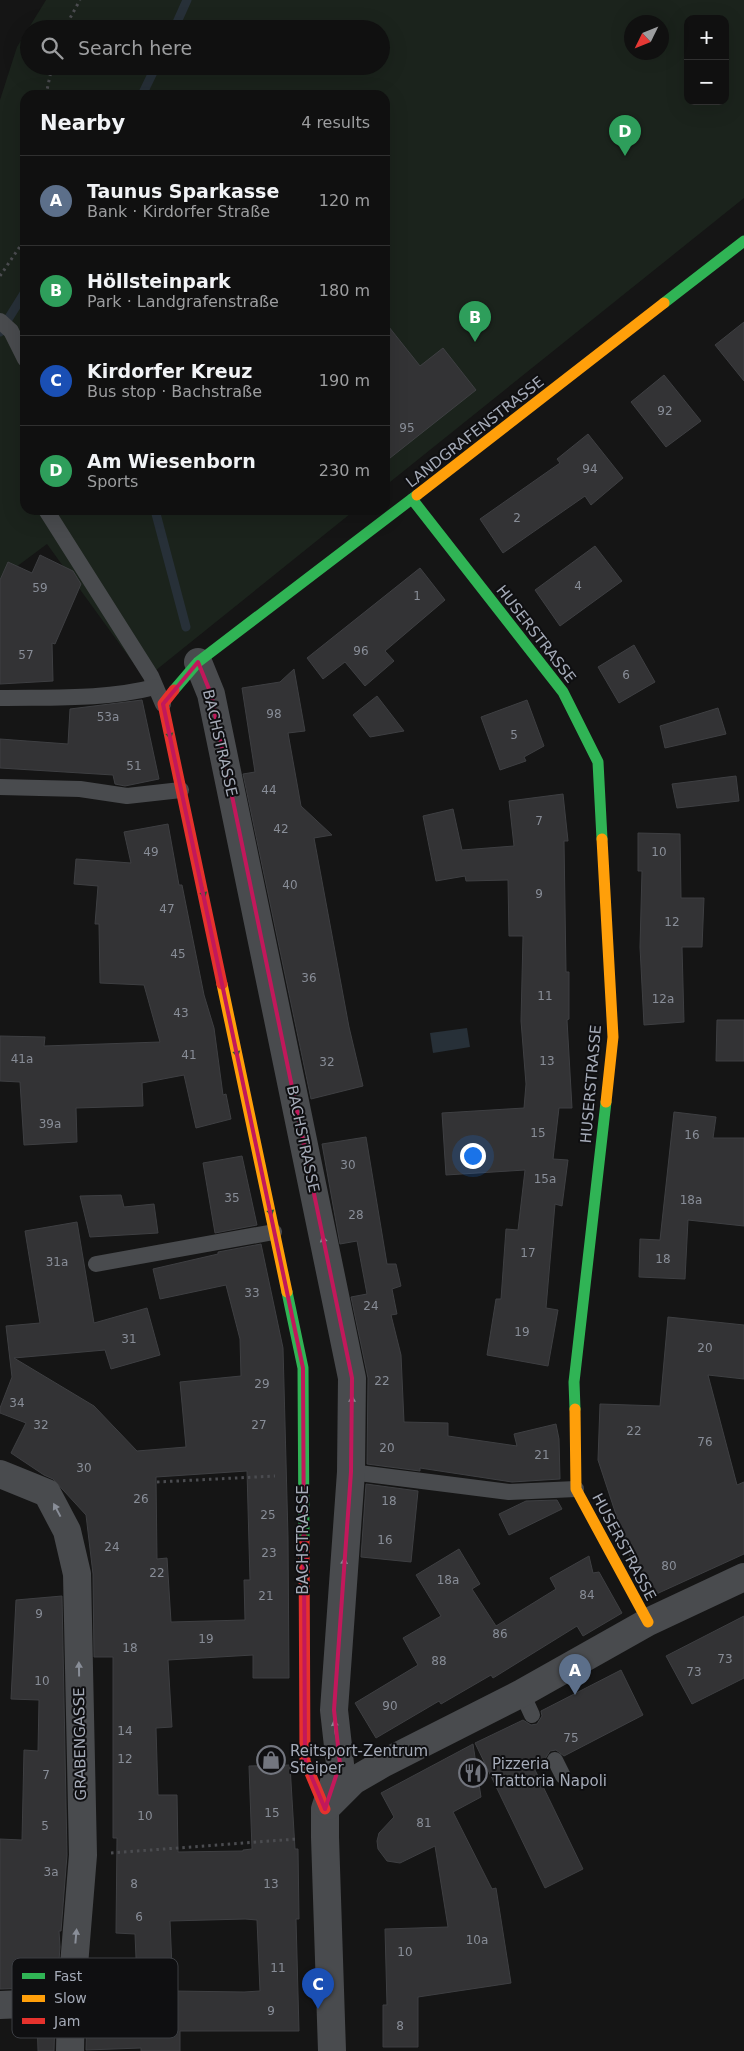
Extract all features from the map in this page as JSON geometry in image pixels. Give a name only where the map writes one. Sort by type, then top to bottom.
[{"type":"street","name":"LANDGRAFENSTRASSE","points":[[198,662],[412,499],[744,241]]},
{"type":"street","name":"HUSERSTRASSE","points":[[412,499],[563,692],[598,762],[613,1037],[574,1382],[576,1489],[648,1622]]},
{"type":"street","name":"BACHSTRASSE","points":[[325,1809],[305,1761],[303,1368],[164,704],[198,662],[211,694],[352,1378],[351,1472],[334,1710],[340,1764],[325,1809],[332,2051]]},
{"type":"street","name":"GRABENGASSE","points":[[0,1474],[47,1493],[67,1531],[77,1574],[82,1855],[74,1958]]},
{"type":"street","points":[[325,1809],[352,1782],[384,1763],[527,1704],[648,1622],[744,1577]]},
{"type":"street","name":"GRABENGASSE","points":[[70,2038],[70,2051]]},
{"type":"lane","points":[[5,326],[20,351]]},
{"type":"lane","points":[[49,515],[150,676],[164,704]]},
{"type":"lane","points":[[0,698],[81,698],[135,692],[155,687]]},
{"type":"lane","points":[[0,787],[80,789],[127,796],[181,790]]},
{"type":"lane","points":[[96,1264],[274,1232]]},
{"type":"lane","points":[[351,1472],[509,1492],[576,1489]]},
{"type":"lane","points":[[555,1760],[563,1776]]},
{"type":"path","points":[[69,20],[80,0]]},
{"type":"path","points":[[47,90],[50,75]]},
{"type":"path","points":[[0,276],[20,246]]},
{"type":"path","points":[[157,1482],[303,1475]]},
{"type":"path","points":[[82,1855],[325,1837]]},
{"type":"highlighted area","points":[[198,662],[211,694],[352,1378],[351,1472],[334,1710],[340,1764],[325,1809],[305,1761],[303,1368],[163,704]]},
{"type":"shaded area","points":[[46,0],[744,0],[744,198],[390,482],[390,90],[20,90],[20,515],[349,515],[145,679],[47,544],[0,579],[0,100],[20,42],[20,75],[390,75],[390,20],[34,20]]},
{"type":"shaded area","points":[[467,1028],[470,1047],[433,1053],[430,1033]]},
{"type":"building","points":[[744,322],[744,381],[715,345]]},
{"type":"building","points":[[390,328],[420,366],[443,348],[476,390],[390,458]]},
{"type":"building","points":[[664,375],[701,421],[666,447],[631,402]]},
{"type":"building","points":[[588,434],[623,478],[591,505],[585,496],[503,553],[480,519],[560,463],[557,459]]},
{"type":"building","points":[[595,546],[622,581],[560,626],[535,590]]},
{"type":"building","points":[[40,555],[73,571],[81,584],[55,644],[52,643],[53,681],[0,684],[0,580],[8,562],[32,573]]},
{"type":"building","points":[[420,568],[445,600],[385,651],[394,661],[365,686],[345,662],[323,679],[307,658]]},
{"type":"building","points":[[634,645],[655,682],[619,703],[598,667]]},
{"type":"building","points":[[294,669],[305,731],[288,733],[301,806],[332,835],[314,838],[349,1027],[363,1086],[311,1099],[243,774],[255,772],[242,688],[280,682]]},
{"type":"building","points":[[377,696],[404,731],[370,737],[353,715]]},
{"type":"building","points":[[142,700],[159,779],[125,786],[115,784],[113,775],[0,768],[0,739],[68,744],[70,709]]},
{"type":"building","points":[[527,700],[544,746],[524,757],[526,761],[500,770],[481,717]]},
{"type":"building","points":[[718,708],[726,734],[665,748],[660,726]]},
{"type":"building","points":[[736,776],[739,801],[677,808],[672,784]]},
{"type":"building","points":[[563,794],[568,841],[564,841],[566,972],[569,972],[569,1019],[567,1020],[572,1108],[559,1108],[553,1159],[568,1160],[562,1206],[555,1204],[546,1308],[558,1310],[548,1366],[487,1355],[496,1299],[501,1299],[506,1229],[518,1230],[525,1170],[446,1175],[442,1113],[524,1108],[526,1084],[521,1021],[523,936],[509,936],[508,880],[466,881],[465,876],[436,881],[423,816],[453,809],[462,850],[514,846],[509,801]]},
{"type":"building","points":[[168,824],[179,885],[182,885],[204,995],[214,1028],[223,1095],[226,1094],[231,1119],[196,1128],[184,1075],[142,1083],[143,1106],[76,1108],[77,1142],[24,1145],[20,1082],[0,1081],[0,1036],[45,1037],[44,1046],[160,1042],[144,985],[100,983],[99,924],[95,924],[98,886],[74,884],[76,859],[131,863],[124,832]]},
{"type":"building","points":[[638,833],[680,834],[681,898],[704,898],[702,947],[682,947],[684,1022],[644,1025],[640,947],[642,871],[638,871]]},
{"type":"building","points":[[717,1020],[744,1020],[744,1061],[716,1061]]},
{"type":"building","points":[[674,1112],[716,1117],[713,1138],[744,1138],[744,1226],[688,1220],[685,1279],[639,1277],[640,1239],[660,1240]]},
{"type":"building","points":[[366,1137],[387,1264],[396,1264],[401,1286],[392,1289],[397,1314],[391,1315],[401,1355],[404,1422],[448,1423],[448,1436],[517,1446],[514,1434],[556,1424],[559,1439],[560,1479],[512,1482],[420,1468],[420,1471],[367,1464],[368,1378],[351,1297],[367,1294],[357,1241],[340,1244],[322,1144]]},
{"type":"building","points":[[242,1156],[257,1225],[215,1233],[203,1163]]},
{"type":"building","points":[[121,1195],[124,1207],[154,1204],[158,1233],[90,1237],[80,1196]]},
{"type":"building","points":[[77,1222],[94,1323],[147,1308],[160,1355],[111,1369],[105,1350],[14,1358],[94,1406],[137,1451],[186,1447],[180,1382],[241,1376],[240,1339],[226,1285],[160,1299],[153,1269],[218,1254],[218,1252],[261,1244],[283,1348],[288,1537],[289,1678],[253,1678],[253,1655],[168,1660],[172,1727],[156,1728],[158,1795],[177,1795],[178,1852],[243,1851],[252,1849],[249,1766],[290,1765],[295,1849],[298,1849],[299,1919],[296,1919],[299,2031],[180,2031],[180,2051],[141,2051],[141,2048],[86,2050],[86,2038],[178,2038],[178,1991],[260,1991],[257,1920],[170,1921],[172,1958],[136,1958],[135,1934],[116,1933],[117,1838],[113,1838],[113,1657],[94,1657],[93,1574],[86,1515],[53,1479],[11,1453],[26,1423],[0,1413],[0,1408],[12,1377],[6,1326],[40,1323],[25,1231]],"holes":[[[247,1471],[250,1580],[244,1580],[245,1620],[171,1622],[167,1558],[157,1559],[156,1477]]]},
{"type":"building","points":[[668,1317],[744,1325],[744,1379],[708,1375],[737,1485],[744,1482],[744,1554],[652,1596],[630,1557],[598,1460],[600,1404],[660,1406]]},
{"type":"building","points":[[366,1484],[418,1491],[411,1562],[361,1557]]},
{"type":"building","points":[[557,1500],[562,1509],[509,1535],[499,1514],[526,1501]]},
{"type":"building","points":[[459,1549],[480,1584],[472,1589],[496,1626],[556,1589],[550,1578],[589,1556],[593,1573],[599,1572],[622,1613],[583,1636],[577,1626],[493,1678],[491,1675],[441,1704],[439,1701],[376,1738],[355,1703],[418,1665],[403,1638],[441,1616],[416,1575]]},
{"type":"building","points":[[62,1596],[67,1855],[61,1931],[59,1931],[59,1958],[12,1958],[12,1989],[0,1989],[0,1839],[22,1840],[24,1750],[38,1751],[39,1700],[11,1699],[16,1600]]},
{"type":"building","points":[[744,1616],[744,1678],[692,1704],[666,1656]]},
{"type":"building","points":[[621,1670],[643,1715],[564,1756],[556,1750],[550,1751],[545,1759],[546,1765],[535,1770],[583,1869],[545,1888],[475,1743],[523,1720],[531,1725],[537,1724],[542,1716],[541,1711]]},
{"type":"building","points":[[473,1744],[481,1797],[453,1812],[492,1889],[496,1888],[511,1983],[418,1997],[418,2047],[383,2047],[383,2005],[387,2005],[385,1929],[448,1927],[435,1846],[400,1863],[387,1861],[378,1849],[379,1833],[394,1817],[381,1793]]},
{"type":"building","points":[[38,2038],[54,2038],[54,2051],[38,2051]]},
{"type":"waterway","points":[[178,20],[187,0]]},
{"type":"waterway","points":[[144,90],[152,75]]},
{"type":"waterway","points":[[0,332],[20,300]]},
{"type":"waterway","points":[[156,515],[186,627]]},
{"type":"traffic: fast","points":[[664,303],[744,241]]},
{"type":"traffic: fast","points":[[174,690],[198,662],[417,495]]},
{"type":"traffic: fast","points":[[412,499],[563,692],[598,762],[602,839]]},
{"type":"traffic: fast","points":[[575,1409],[574,1382],[606,1102]]},
{"type":"traffic: fast","points":[[287,1292],[303,1368],[304,1540]]},
{"type":"traffic: slow","points":[[417,495],[664,303]]},
{"type":"traffic: slow","points":[[602,839],[613,1037],[606,1102]]},
{"type":"traffic: slow","points":[[222,984],[287,1292]]},
{"type":"traffic: slow","points":[[575,1409],[576,1489],[648,1622]]},
{"type":"traffic: jam","points":[[174,690],[163,704],[222,984]]},
{"type":"traffic: jam","points":[[304,1540],[305,1761],[325,1809]]},
{"type":"place","name":"Am Wiesenborn","points":[[625,156]]},
{"type":"place","name":"Höllsteinpark","points":[[475,342]]},
{"type":"place","name":"Taunus Sparkasse","points":[[575,1695]]},
{"type":"place","name":"Reitsport-Zentrum Steiper","points":[[271,1760]]},
{"type":"place","name":"Pizzeria Trattoria Napoli","points":[[473,1773]]},
{"type":"place","name":"Kirdorfer Kreuz","points":[[318,2009]]}]
